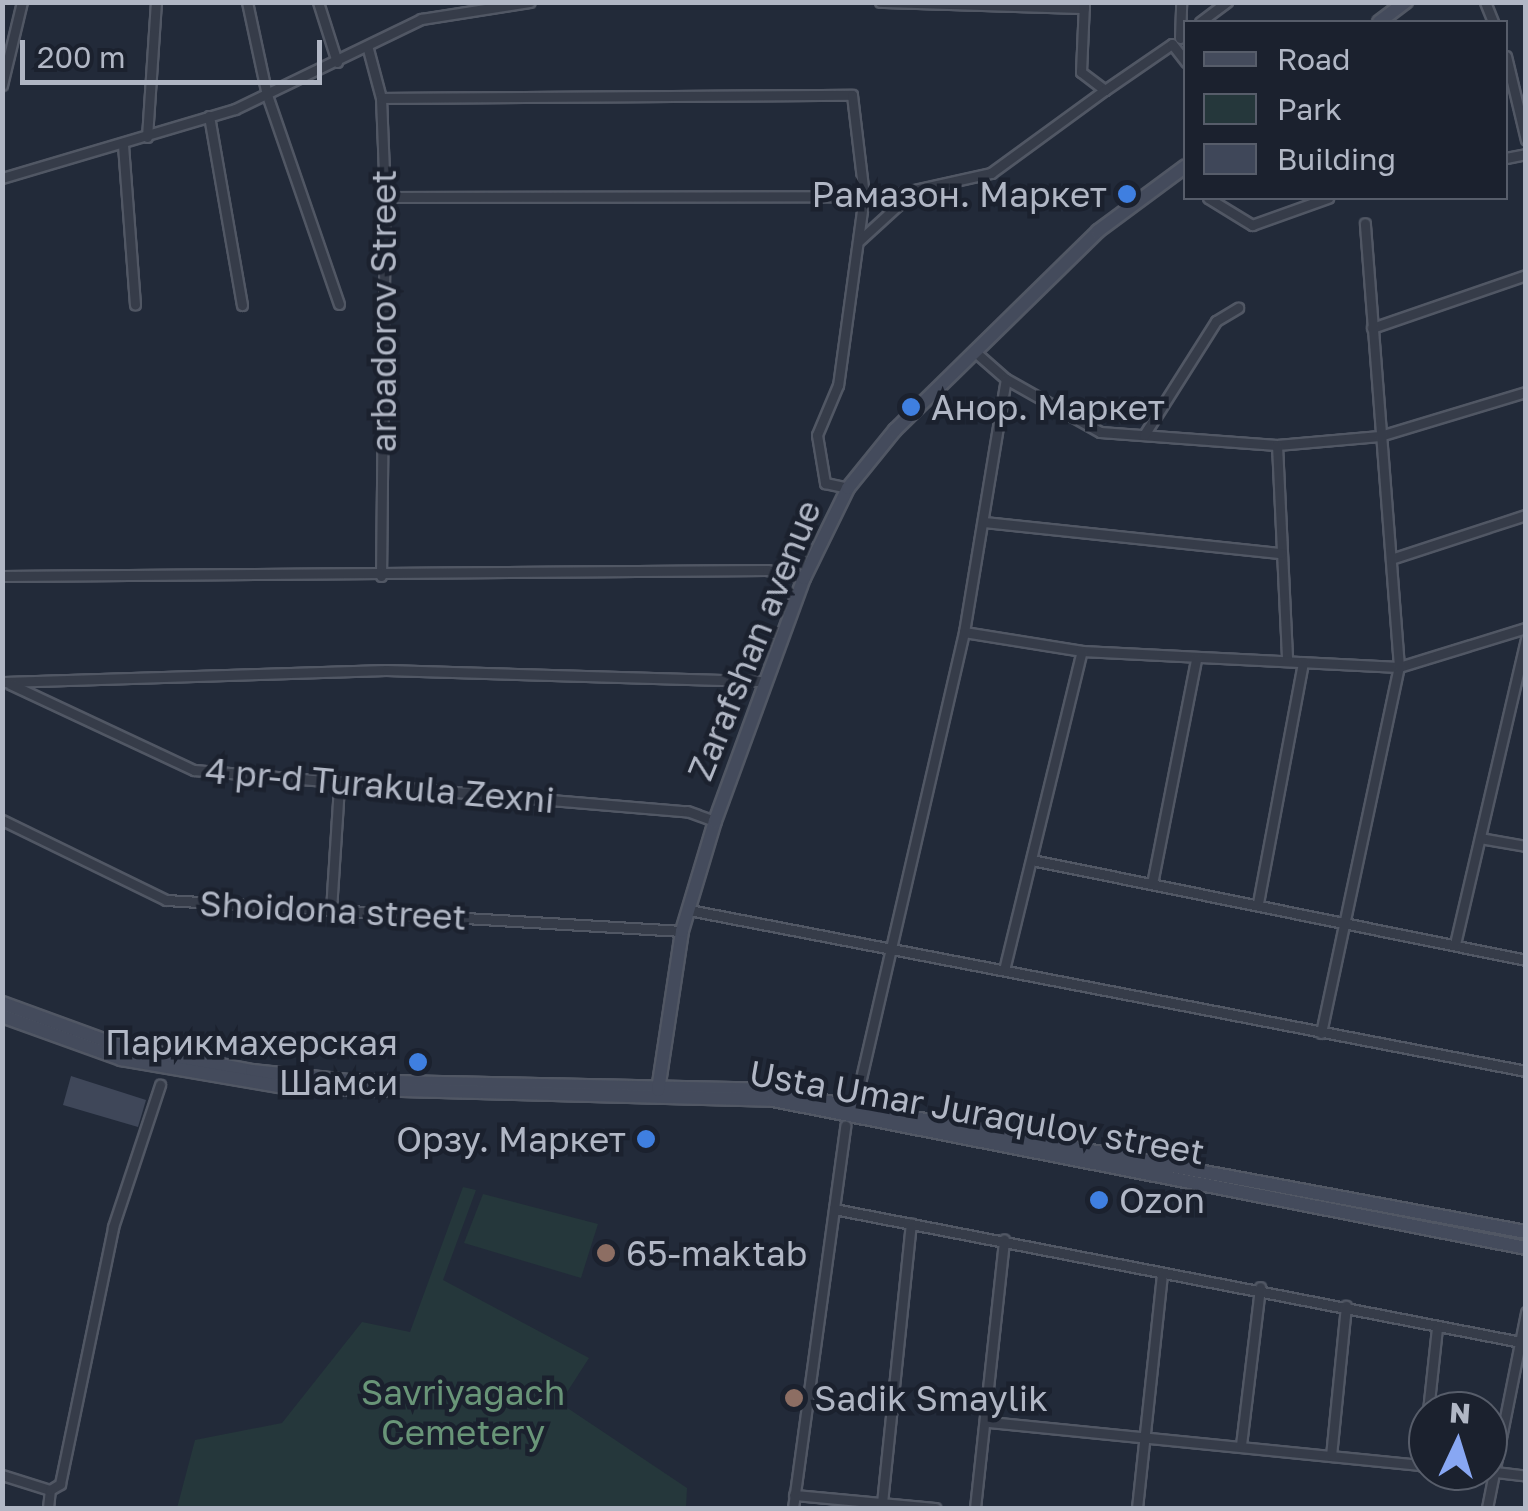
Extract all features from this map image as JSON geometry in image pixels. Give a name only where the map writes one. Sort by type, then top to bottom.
[{"type":"main road","points":[[1382,20],[1406,2]]},
{"type":"main road","name":"Zarafshan avenue","points":[[658,1089],[682,931],[715,821],[804,578],[848,488],[974,351],[1098,231],[1179,180]]},
{"type":"main road","name":"Usta Umar Juraqulov street","points":[[2,1003],[154,1054],[286,1075],[658,1089],[870,1104],[1526,1232]]},
{"type":"main road","name":"Usta Umar Juraqulov street","points":[[2,1016],[121,1058],[285,1087],[658,1089],[873,1116],[1526,1248]]},
{"type":"street","points":[[2,85],[22,2]]},
{"type":"street","points":[[147,137],[156,2]]},
{"type":"street","points":[[247,2],[267,95],[339,304]]},
{"type":"street","points":[[318,2],[338,62]]},
{"type":"street","points":[[2,168],[3,178],[123,145],[208,116],[267,95],[368,49],[421,19],[467,5],[530,2]]},
{"type":"street","points":[[880,2],[1084,6],[1081,72],[1105,90]]},
{"type":"street","points":[[384,197],[909,195],[991,172],[1179,38],[1181,2]]},
{"type":"street","points":[[1203,20],[1227,2]]},
{"type":"street","name":"arbadorov Street","points":[[368,49],[381,98],[384,197],[381,576]]},
{"type":"street","points":[[1508,62],[1526,140]]},
{"type":"street","points":[[1512,74],[1526,70]]},
{"type":"street","points":[[381,98],[852,96],[864,196],[860,240],[838,385],[818,435],[825,483],[848,488]]},
{"type":"street","points":[[208,116],[242,305]]},
{"type":"street","points":[[123,145],[135,305]]},
{"type":"street","points":[[860,240],[909,195]]},
{"type":"street","points":[[1211,200],[1252,226],[1323,200]]},
{"type":"street","points":[[1322,1034],[1399,668],[1365,223]]},
{"type":"street","points":[[1372,328],[1526,276]]},
{"type":"street","points":[[1144,436],[1216,321],[1238,308]]},
{"type":"street","points":[[974,351],[1006,379],[1100,432],[1144,436],[1277,445],[1380,436],[1526,392]]},
{"type":"street","points":[[860,1087],[964,632],[1006,379]]},
{"type":"street","points":[[1277,445],[1287,659]]},
{"type":"street","points":[[1391,559],[1526,515]]},
{"type":"street","points":[[984,522],[1281,553]]},
{"type":"street","points":[[2,576],[767,570],[804,578]]},
{"type":"street","points":[[964,632],[1082,651],[1399,668],[1526,628]]},
{"type":"street","points":[[1455,944],[1526,639]]},
{"type":"street","points":[[1004,970],[1082,651]]},
{"type":"street","points":[[1152,884],[1196,659]]},
{"type":"street","points":[[1258,903],[1303,662]]},
{"type":"street","points":[[3,681],[386,670],[765,681]]},
{"type":"street","name":"4 pr-d Turakula Zexni","points":[[3,681],[194,770],[340,785],[687,810],[715,821]]},
{"type":"street","points":[[331,910],[340,785]]},
{"type":"street","name":"Shoidona street","points":[[2,820],[166,900],[682,931]]},
{"type":"street","points":[[1480,838],[1526,846]]},
{"type":"street","points":[[1032,860],[1526,960]]},
{"type":"street","points":[[689,910],[890,952],[1004,970],[1526,1071]]},
{"type":"street","points":[[2,1475],[50,1490],[60,1484],[113,1227],[160,1085]]},
{"type":"street","points":[[793,1508],[846,1126]]},
{"type":"street","points":[[834,1209],[1162,1274],[1260,1287],[1437,1328],[1522,1343]]},
{"type":"street","points":[[882,1503],[912,1224]]},
{"type":"street","points":[[974,1508],[989,1422],[1004,1240]]},
{"type":"street","points":[[1138,1508],[1162,1274]]},
{"type":"street","points":[[1241,1444],[1260,1287]]},
{"type":"street","points":[[1331,1456],[1346,1306]]},
{"type":"street","points":[[1508,1403],[1526,1312]]},
{"type":"street","points":[[1432,1391],[1437,1328]]},
{"type":"street","points":[[989,1422],[1146,1434],[1408,1464]]},
{"type":"street","points":[[48,1508],[50,1490]]},
{"type":"street","points":[[794,1495],[935,1508]]},
{"type":"green space","name":"Savriyagach Cemetery","points":[[463,1187],[476,1190],[443,1280],[589,1358],[560,1403],[687,1488],[686,1508],[177,1508],[195,1440],[282,1423],[362,1322],[410,1332]]},
{"type":"green space","points":[[483,1194],[598,1224],[581,1278],[464,1243]]},
{"type":"building","points":[[71,1076],[146,1100],[138,1127],[63,1105]]},
{"type":"place","name":"Рамазон. Маркет","points":[[1127,194]]},
{"type":"place","name":"Анор. Маркет","points":[[911,407]]},
{"type":"place","name":"Парикмахерская Шамси","points":[[418,1062]]},
{"type":"place","name":"Орзу. Маркет","points":[[646,1139]]},
{"type":"place","name":"Ozon","points":[[1099,1200]]},
{"type":"place","name":"65-maktab","points":[[606,1253]]},
{"type":"place","name":"Sadik Smaylik","points":[[794,1398]]}]
